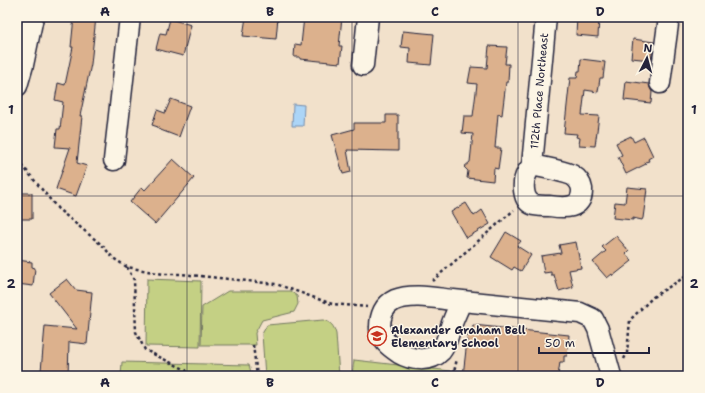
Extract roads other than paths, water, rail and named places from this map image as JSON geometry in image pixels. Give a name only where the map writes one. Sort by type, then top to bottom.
[{"type":"street","points":[[17,86],[24,64],[33,17]]},
{"type":"street","points":[[114,160],[130,17]]},
{"type":"street","points":[[363,65],[368,17]]},
{"type":"street","name":"112th Place Northeast","points":[[532,165],[574,176],[580,183],[582,193],[577,203],[566,208],[534,205],[527,200],[525,196],[524,188],[526,174],[532,165],[546,17]]},
{"type":"street","points":[[660,83],[669,17]]},
{"type":"street","points":[[461,300],[446,343],[441,351],[435,356],[424,359],[414,359],[391,348],[383,339],[380,330],[380,318],[384,309],[395,300],[411,297],[461,300],[580,313],[593,318],[618,369]]},
{"type":"water","points":[[293,104],[304,105],[303,126],[292,126]]},
{"type":"place","name":"Alexander Graham Bell Elementary School","points":[[377,336]]}]
